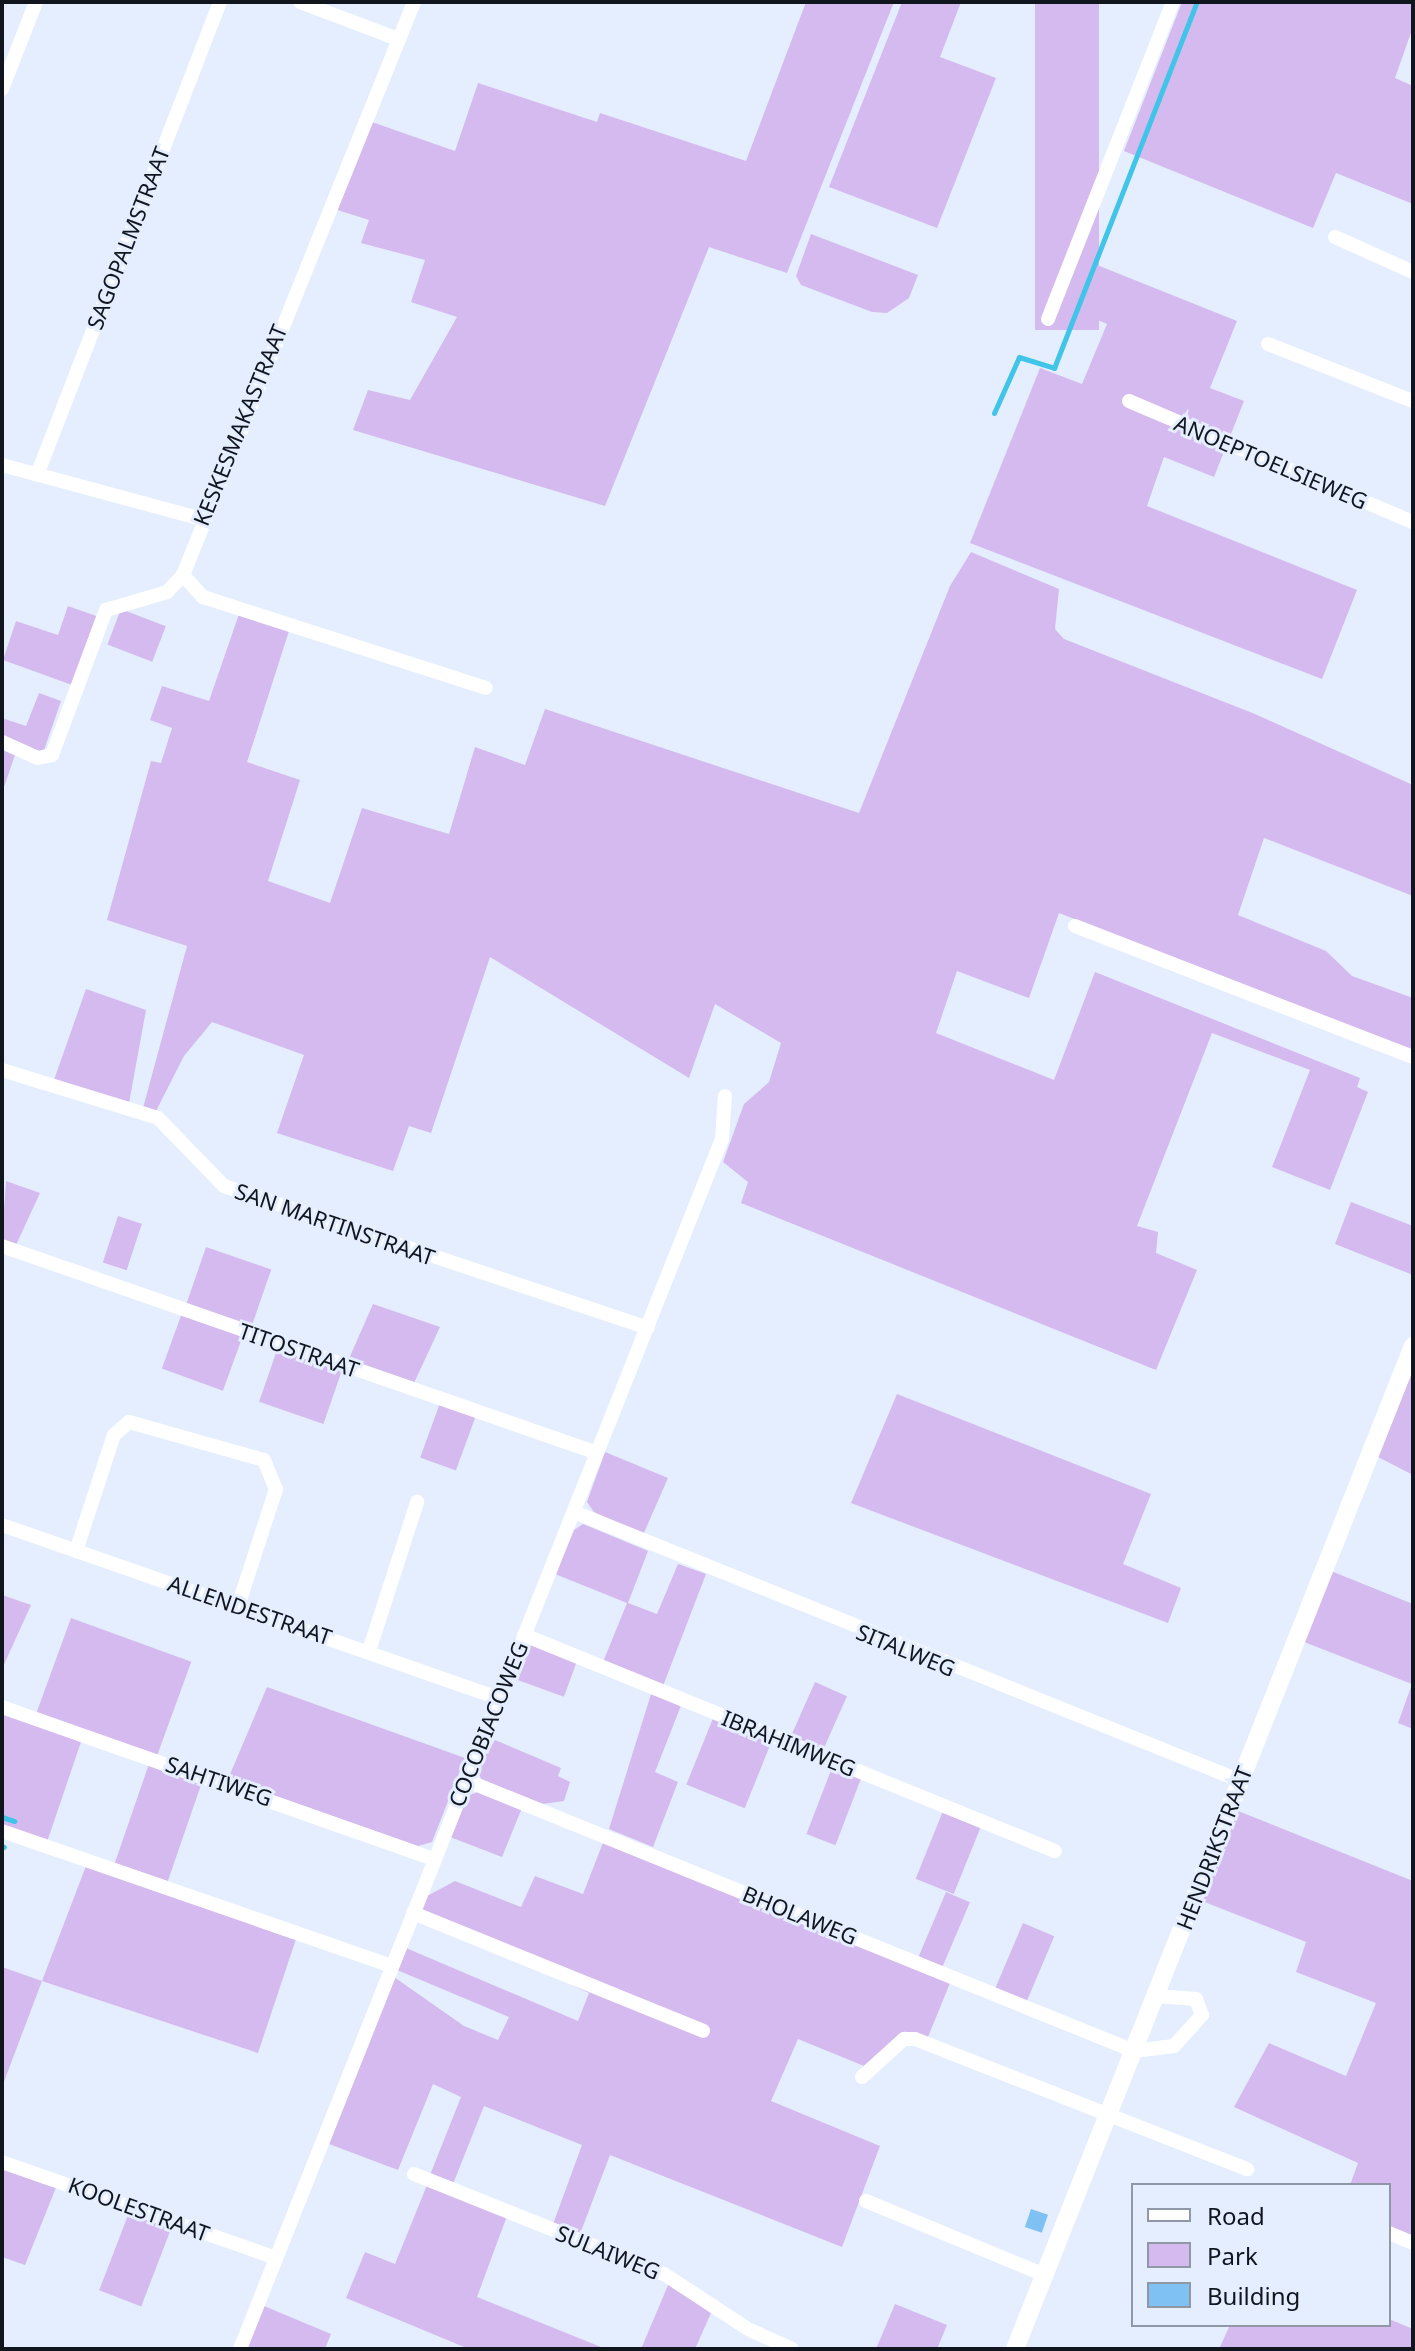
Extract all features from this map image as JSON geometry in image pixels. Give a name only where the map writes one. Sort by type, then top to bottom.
[{"type":"street","points":[[2,89],[36,2]]},
{"type":"street","name":"SAGOPALMSTRAAT","points":[[37,475],[220,2]]},
{"type":"street","points":[[300,2],[398,39]]},
{"type":"street","name":"KESKESMAKASTRAAT","points":[[183,575],[202,519],[414,2]]},
{"type":"street","points":[[1048,319],[1173,2]]},
{"type":"street","points":[[1335,237],[1413,272]]},
{"type":"street","points":[[1268,344],[1413,401]]},
{"type":"street","name":"ANOEPTOELSIEWEG","points":[[1129,401],[1413,522]]},
{"type":"street","points":[[2,465],[202,519]]},
{"type":"street","points":[[2,742],[38,758],[52,755],[106,610],[167,592],[183,575],[203,597],[486,688]]},
{"type":"street","points":[[1075,926],[1413,1057]]},
{"type":"street","name":"SAN MARTINSTRAAT","points":[[2,1070],[158,1118],[224,1186],[648,1328]]},
{"type":"street","name":"COCOBIACOWEG","points":[[240,2349],[722,1139],[725,1096]]},
{"type":"street","name":"TITOSTRAAT","points":[[2,1246],[597,1453]]},
{"type":"street","name":"HENDRIKSTRAAT","points":[[1015,2349],[1413,1346]]},
{"type":"street","points":[[76,1551],[114,1435],[129,1422],[264,1460],[276,1489],[238,1606]]},
{"type":"street","points":[[369,1651],[417,1502]]},
{"type":"street","name":"SITALWEG","points":[[574,1512],[1241,1781]]},
{"type":"street","name":"ALLENDESTRAAT","points":[[2,1525],[498,1698]]},
{"type":"street","name":"IBRAHIMWEG","points":[[524,1635],[1055,1851]]},
{"type":"street","name":"SAHTIWEG","points":[[2,1707],[434,1859]]},
{"type":"street","name":"BHOLAWEG","points":[[465,1780],[1134,2051]]},
{"type":"street","points":[[2,1831],[391,1966]]},
{"type":"street","points":[[413,1913],[703,2031]]},
{"type":"street","points":[[1134,2051],[1174,2046],[1202,2015],[1196,1999],[1156,1996]]},
{"type":"street","points":[[862,2077],[911,2038],[1247,2169]]},
{"type":"street","name":"KOOLESTRAAT","points":[[2,2162],[276,2258]]},
{"type":"street","name":"SULAIWEG","points":[[414,2174],[664,2274],[748,2329],[792,2349]]},
{"type":"street","points":[[866,2201],[1045,2275]]},
{"type":"street","points":[[1391,2234],[1413,2243]]},
{"type":"green space","points":[[806,2],[894,2],[787,273],[709,247],[605,506],[353,430],[368,390],[410,400],[457,317],[411,302],[425,260],[361,243],[369,220],[328,207],[366,120],[455,151],[478,83],[597,122],[600,113],[746,161]]},
{"type":"green space","points":[[902,2],[961,2],[940,57],[996,78],[937,228],[829,187]]},
{"type":"green space","points":[[1035,2],[1099,2],[1099,330],[1035,330]]},
{"type":"green space","points":[[1182,2],[1413,2],[1413,27],[1395,78],[1413,86],[1413,204],[1336,173],[1313,228],[1124,151]]},
{"type":"green space","points":[[811,234],[918,275],[909,298],[887,313],[872,312],[801,285],[796,276]]},
{"type":"green space","points":[[1082,259],[1237,321],[1210,388],[1244,401],[1214,477],[1164,457],[1147,506],[1357,590],[1322,679],[970,543],[1040,368],[1082,384],[1107,324],[1065,306]]},
{"type":"green space","points":[[971,552],[1059,589],[1055,629],[1064,639],[1255,714],[1413,785],[1413,896],[1264,838],[1238,915],[1326,951],[1352,976],[1413,998],[1412,1050],[1059,913],[1029,998],[957,971],[936,1033],[1054,1080],[1095,972],[1360,1078],[1357,1087],[1368,1092],[1330,1190],[1272,1167],[1310,1070],[1212,1033],[1137,1226],[1158,1232],[1156,1253],[1197,1270],[1156,1370],[741,1203],[748,1182],[723,1162],[744,1104],[769,1082],[781,1043],[715,1004],[689,1078],[490,957],[431,1133],[409,1126],[393,1171],[277,1133],[304,1055],[212,1022],[184,1056],[156,1111],[143,1108],[187,946],[107,920],[151,761],[161,763],[172,728],[150,720],[162,686],[209,701],[239,614],[289,631],[247,762],[300,780],[268,881],[330,903],[362,808],[449,834],[475,747],[525,765],[545,709],[859,813],[950,586]]},
{"type":"green space","points":[[68,606],[99,617],[72,685],[3,660],[16,621],[58,635]]},
{"type":"green space","points":[[121,609],[166,626],[152,662],[107,644]]},
{"type":"green space","points":[[39,693],[61,701],[42,756],[17,749],[2,793],[2,718],[26,726]]},
{"type":"green space","points":[[86,989],[146,1010],[129,1103],[54,1080]]},
{"type":"green space","points":[[6,1181],[40,1193],[16,1245],[2,1241]]},
{"type":"green space","points":[[1351,1202],[1413,1226],[1413,1275],[1335,1244]]},
{"type":"green space","points":[[118,1216],[142,1224],[127,1270],[103,1263]]},
{"type":"green space","points":[[206,1247],[271,1269],[251,1328],[186,1306]]},
{"type":"green space","points":[[373,1304],[440,1327],[414,1383],[348,1361]]},
{"type":"green space","points":[[182,1313],[243,1335],[223,1391],[162,1368]]},
{"type":"green space","points":[[278,1347],[342,1369],[323,1424],[259,1402]]},
{"type":"green space","points":[[1413,1365],[1413,1475],[1378,1457]]},
{"type":"green space","points":[[897,1394],[1151,1494],[1123,1564],[1181,1588],[1168,1623],[851,1503]]},
{"type":"green space","points":[[440,1403],[476,1416],[456,1470],[420,1458]]},
{"type":"green space","points":[[605,1452],[668,1478],[643,1535],[594,1512],[587,1502]]},
{"type":"green space","points":[[583,1524],[648,1551],[628,1603],[657,1614],[678,1564],[706,1574],[663,1686],[603,1662],[627,1603],[555,1574],[574,1530]]},
{"type":"green space","points":[[1331,1571],[1413,1604],[1413,1729],[1398,1723],[1412,1684],[1304,1642]]},
{"type":"green space","points":[[2,1595],[31,1605],[2,1669]]},
{"type":"green space","points":[[71,1618],[191,1662],[156,1759],[36,1715]]},
{"type":"green space","points":[[530,1644],[577,1661],[564,1697],[517,1680]]},
{"type":"green space","points":[[815,1682],[847,1696],[822,1752],[790,1738]]},
{"type":"green space","points":[[267,1687],[465,1758],[432,1842],[418,1846],[228,1779]]},
{"type":"green space","points":[[652,1691],[682,1703],[655,1772],[678,1782],[653,1847],[609,1829]]},
{"type":"green space","points":[[2,1711],[82,1739],[47,1842],[2,1826]]},
{"type":"green space","points":[[714,1716],[772,1740],[745,1808],[686,1785]]},
{"type":"green space","points":[[495,1740],[561,1768],[558,1776],[570,1782],[564,1801],[542,1804],[481,1779],[477,1769]]},
{"type":"green space","points":[[150,1761],[203,1779],[168,1881],[115,1863]]},
{"type":"green space","points":[[833,1765],[862,1776],[835,1845],[806,1834]]},
{"type":"green space","points":[[478,1792],[522,1808],[502,1857],[450,1837],[467,1796]]},
{"type":"green space","points":[[943,1811],[981,1826],[954,1894],[916,1879]]},
{"type":"green space","points":[[1238,1811],[1413,1881],[1413,2236],[1391,2227],[1391,2183],[1351,2183],[1358,2163],[1234,2107],[1269,2043],[1346,2076],[1376,2003],[1296,1972],[1306,1942],[1202,1901]]},
{"type":"green space","points":[[604,1840],[950,1983],[926,2042],[906,2034],[864,2066],[798,2039],[771,2101],[880,2146],[842,2247],[610,2155],[580,2234],[553,2224],[582,2145],[484,2106],[453,2184],[430,2175],[461,2097],[433,2084],[398,2170],[329,2144],[394,1977],[464,2026],[498,2040],[509,2017],[397,1970],[406,1948],[578,2021],[589,1993],[419,1915],[427,1896],[455,1881],[521,1907],[535,1876],[583,1894]]},
{"type":"green space","points":[[86,1866],[296,1939],[258,2053],[42,1981]]},
{"type":"green space","points":[[946,1892],[970,1902],[943,1967],[919,1956]]},
{"type":"green space","points":[[1023,1923],[1054,1936],[1027,2002],[995,1988]]},
{"type":"green space","points":[[2,1967],[42,1981],[2,2087]]},
{"type":"green space","points":[[2,2166],[57,2185],[25,2265],[2,2257]]},
{"type":"green space","points":[[427,2185],[507,2216],[477,2297],[606,2349],[469,2349],[346,2298],[365,2252],[395,2264]]},
{"type":"green space","points":[[130,2210],[172,2226],[141,2306],[99,2290]]},
{"type":"green space","points":[[669,2283],[711,2313],[695,2349],[641,2349]]},
{"type":"green space","points":[[895,2304],[947,2325],[937,2349],[876,2349]]},
{"type":"green space","points":[[264,2306],[331,2334],[325,2349],[247,2349]]},
{"type":"green space","points":[[1391,2320],[1413,2329],[1413,2349],[1219,2349],[1229,2327],[1391,2327]]},
{"type":"building","points":[[1031,2209],[1048,2215],[1042,2233],[1025,2227]]},
{"type":"waterway","points":[[994,413],[1019,357],[1054,368],[1197,2]]},
{"type":"waterway","points":[[2,1817],[14,1821]]}]
